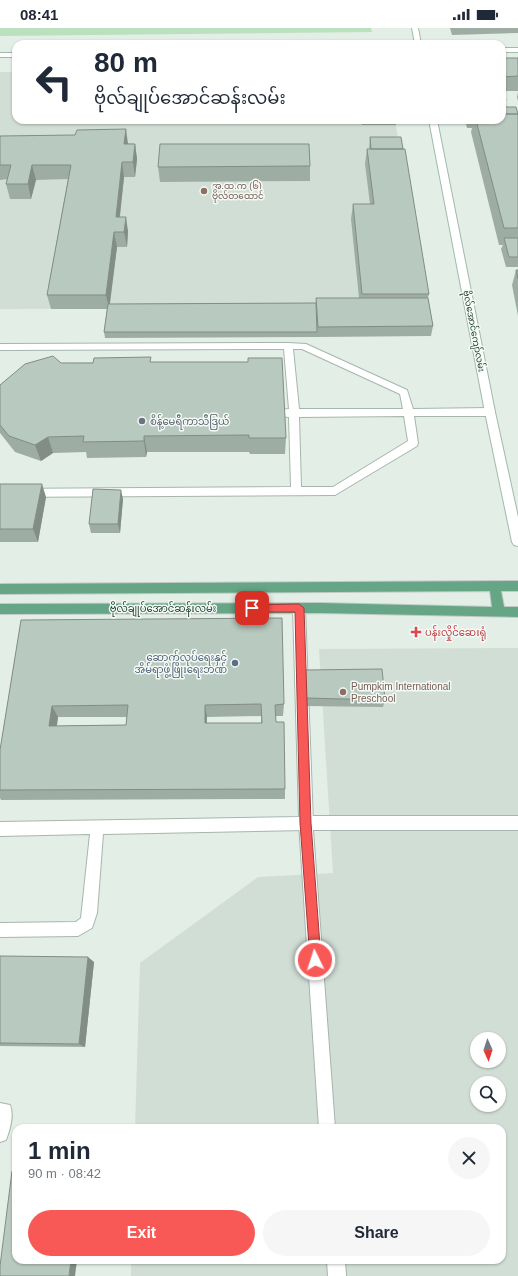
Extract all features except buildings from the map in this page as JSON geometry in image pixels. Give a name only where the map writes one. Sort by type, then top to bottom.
[{"type":"main road","points":[[415,28],[417,40]]},
{"type":"main road","points":[[506,50],[518,50]]},
{"type":"main road","points":[[0,55],[12,55]]},
{"type":"main road","name":"ဗိုလ်အောင်ကျော်လမ်း","points":[[434,124],[490,412],[518,542]]},
{"type":"main road","points":[[288,346],[294,413],[296,492]]},
{"type":"main road","points":[[0,347],[303,346],[404,392],[409,413],[413,443],[335,492],[0,493]]},
{"type":"main road","points":[[283,413],[490,412]]},
{"type":"main road","name":"ဗိုလ်ချုပ်အောင်ဆန်းလမ်း","points":[[0,589],[518,586]]},
{"type":"main road","points":[[320,587],[321,608]]},
{"type":"main road","points":[[495,587],[499,612]]},
{"type":"main road","points":[[299,608],[306,823],[327,1124]]},
{"type":"main road","name":"ဗိုလ်ချုပ်အောင်ဆန်းလမ်း","points":[[0,609],[321,608],[518,612]]},
{"type":"main road","points":[[0,829],[306,823],[518,823]]},
{"type":"main road","points":[[0,930],[78,929],[87,923],[90,913],[96,826]]},
{"type":"main road","points":[[0,1111],[4,1111],[0,1134]]},
{"type":"main road","points":[[336,1264],[337,1276]]},
{"type":"shaded area","name":"အ.ထ.က (၆) ဗိုလ်တထောင်","points":[[0,72],[12,72],[12,124],[396,124],[426,308],[0,309]]},
{"type":"shaded area","points":[[518,648],[518,1276],[131,1276],[131,1264],[506,1264],[506,1124],[135,1124],[140,963],[258,877],[333,873],[319,649]]},
{"type":"green space","points":[[0,28],[371,28],[372,32],[0,36]]},
{"type":"place","name":"အ.ထ.က (၆) ဗိုလ်တထောင်","points":[[204,191]]},
{"type":"place","name":"စိန့်မေရီကာသီဒြယ်","points":[[142,421]]},
{"type":"place","name":"ပန်းလှိုင်ဆေးရုံ","points":[[416,632]]},
{"type":"place","name":"ဆောက်လုပ်ရေးနှင့် အိမ်ရာဖွံ့ဖြိုးရေးဘဏ်","points":[[235,663]]},
{"type":"place","name":"Pumpkim International Preschool","points":[[343,692]]},
{"type":"route","points":[[252,608],[299,608],[306,823],[315,960]]}]
